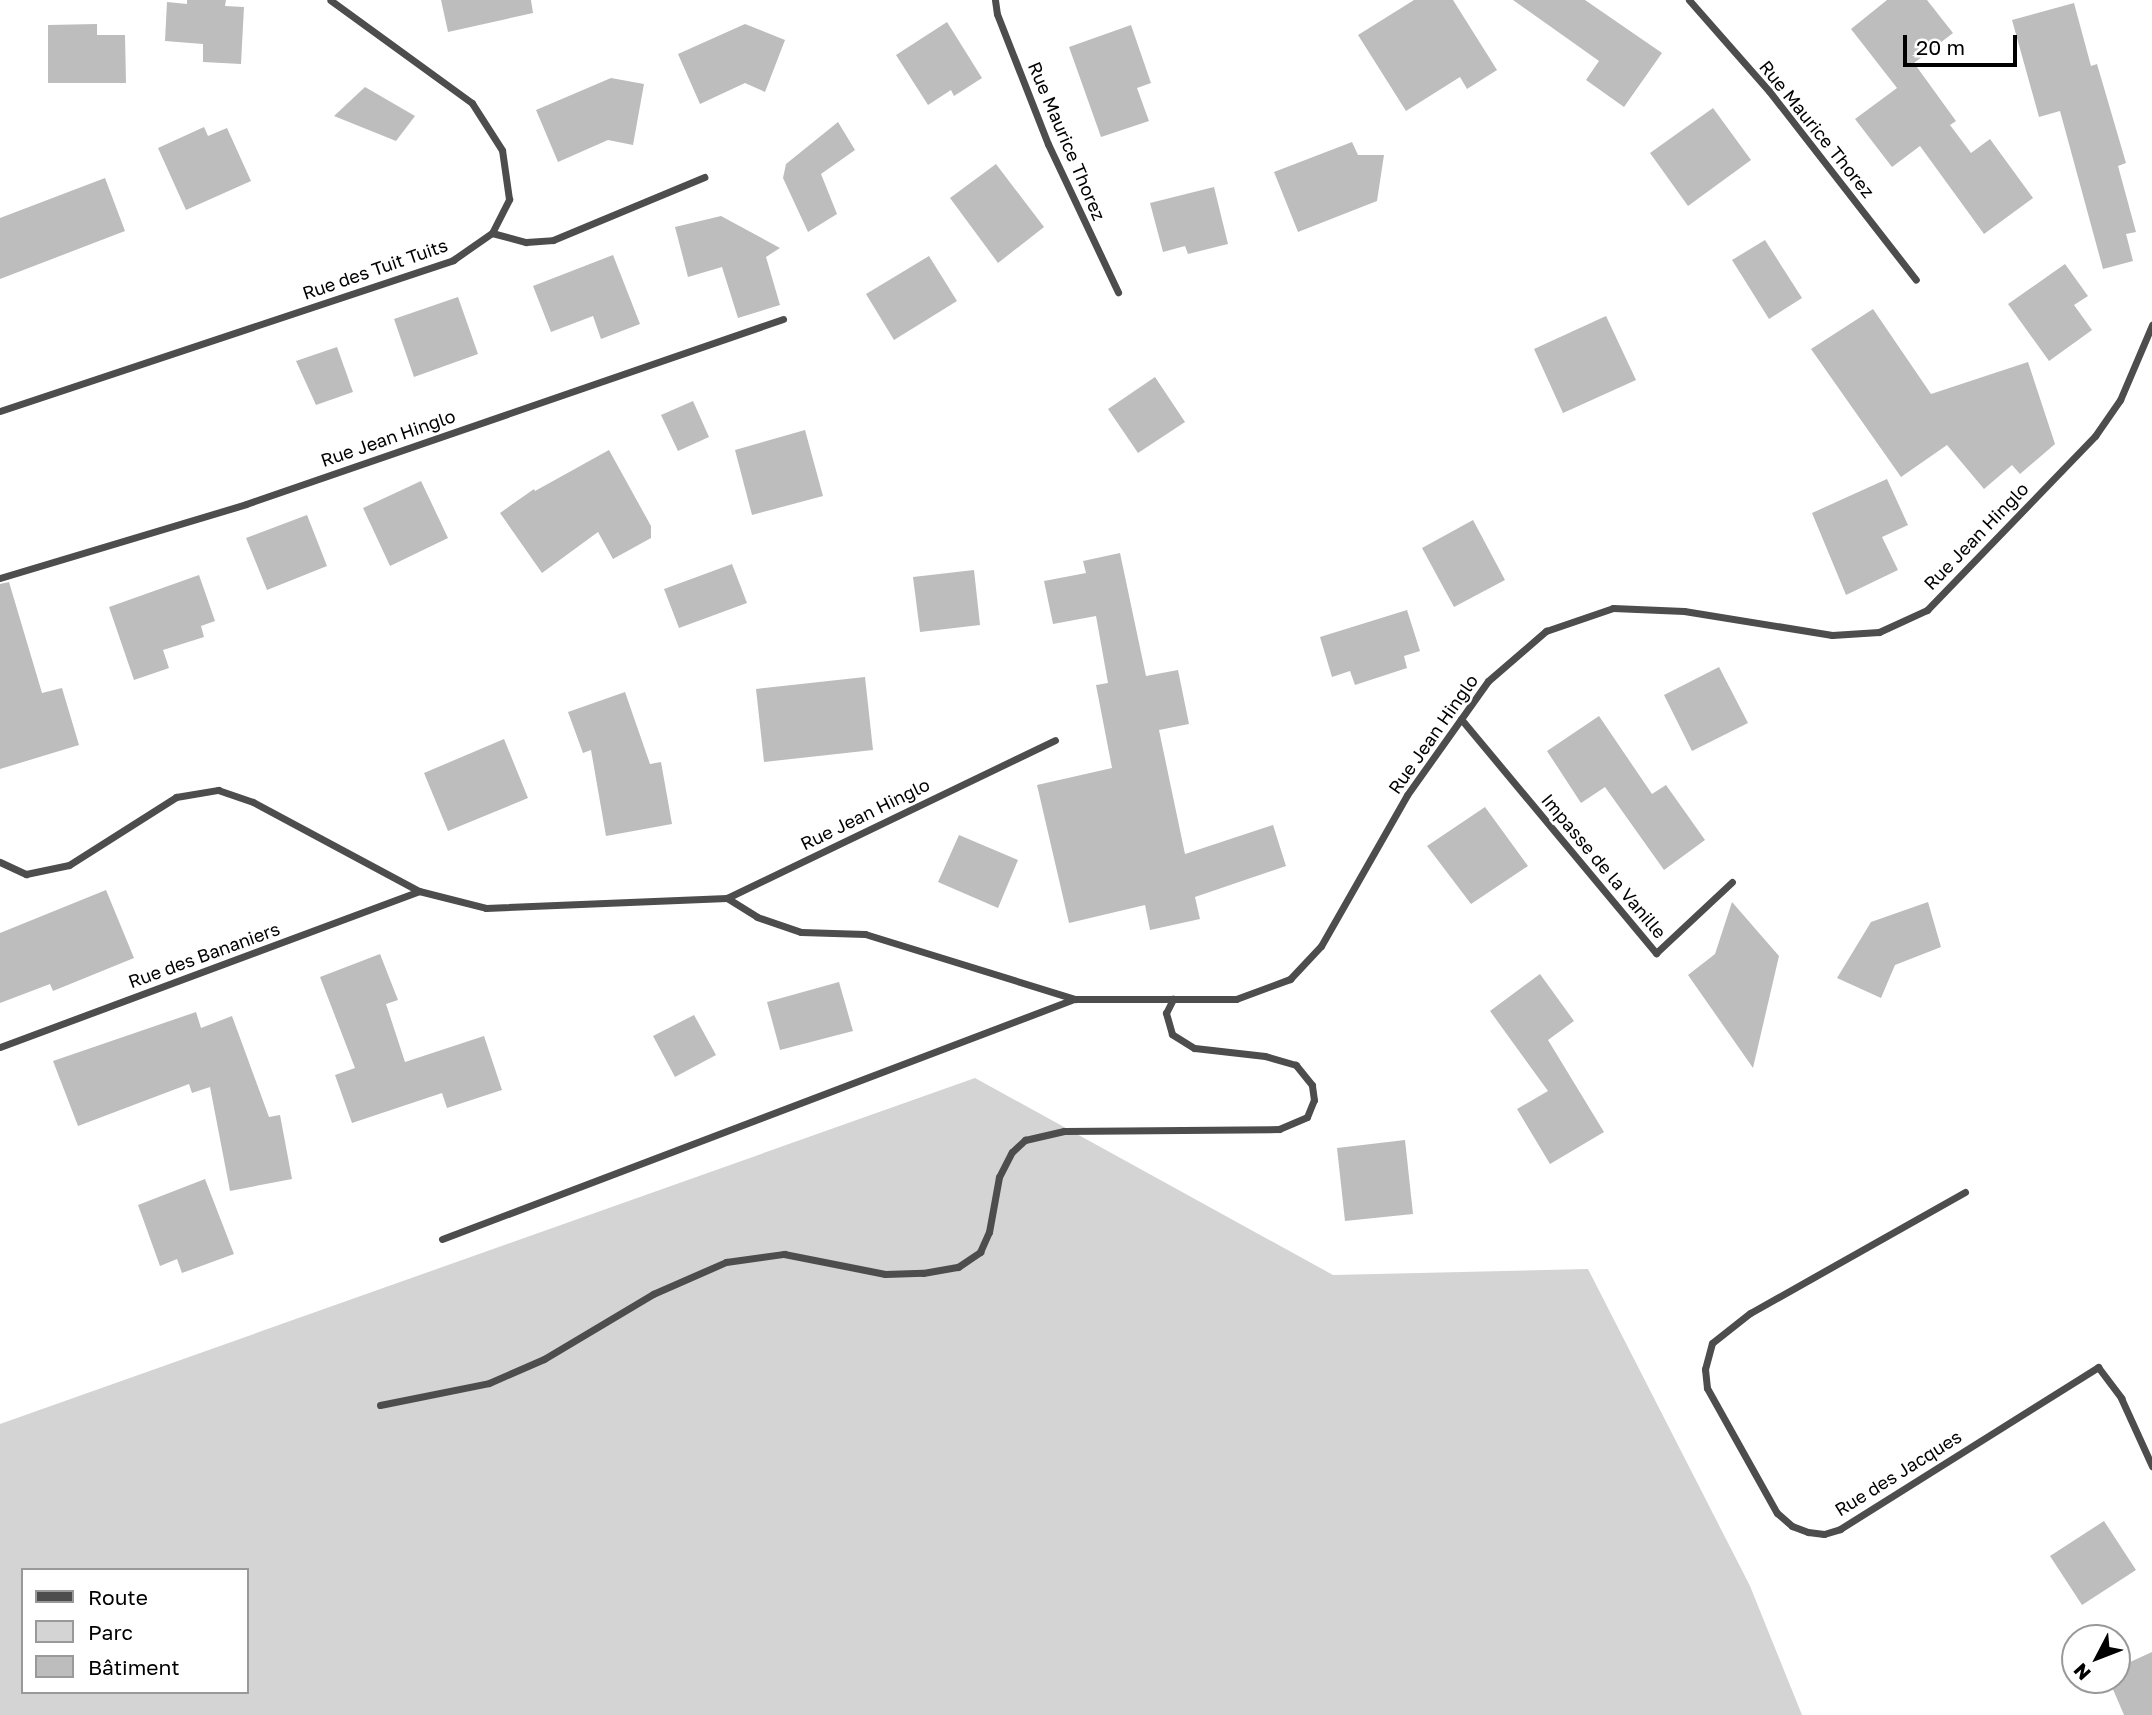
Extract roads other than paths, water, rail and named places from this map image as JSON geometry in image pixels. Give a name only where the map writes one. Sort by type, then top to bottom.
[{"type":"street","name":"Rue des Tuit Tuits","points":[[0,411],[453,260],[492,233],[509,198],[502,150],[472,103],[330,0]]},
{"type":"street","name":"Rue Maurice Thorez","points":[[995,0],[997,14],[1048,144],[1118,292]]},
{"type":"street","name":"Rue Maurice Thorez","points":[[1689,0],[1769,91],[1916,280]]},
{"type":"street","points":[[492,233],[526,242],[553,240],[704,177]]},
{"type":"street","name":"Rue Jean Hinglo","points":[[0,578],[246,503],[783,319]]},
{"type":"street","name":"Rue Jean Hinglo","points":[[727,898],[757,916],[801,932],[865,934],[1075,999],[1236,999],[1290,979],[1321,946],[1407,795],[1488,681],[1546,631],[1614,608],[1684,611],[1832,635],[1879,632],[1927,610],[2095,436],[2120,400],[2152,325]]},
{"type":"street","name":"Impasse de la Vanille","points":[[1461,719],[1656,953],[1732,882]]},
{"type":"street","name":"Rue Jean Hinglo","points":[[0,862],[26,874],[69,865],[176,797],[218,790],[253,802],[419,891],[486,908],[727,898],[1055,740]]},
{"type":"street","name":"Rue des Bananiers","points":[[0,1047],[419,891]]},
{"type":"street","points":[[442,1239],[1075,999]]},
{"type":"street","points":[[380,1405],[489,1383],[544,1359],[653,1294],[726,1262],[784,1254],[885,1274],[923,1273],[958,1267],[980,1252],[989,1232],[999,1177],[1012,1152],[1025,1140],[1064,1130],[1279,1129],[1307,1117],[1314,1100],[1312,1084],[1296,1065],[1265,1056],[1194,1048],[1171,1034],[1166,1013],[1173,999]]},
{"type":"street","name":"Rue des Jacques","points":[[1965,1192],[1750,1313],[1712,1343],[1705,1369],[1707,1388],[1777,1513],[1792,1526],[1808,1532],[1824,1534],[1840,1529],[2098,1367],[2121,1398],[2152,1466]]}]
